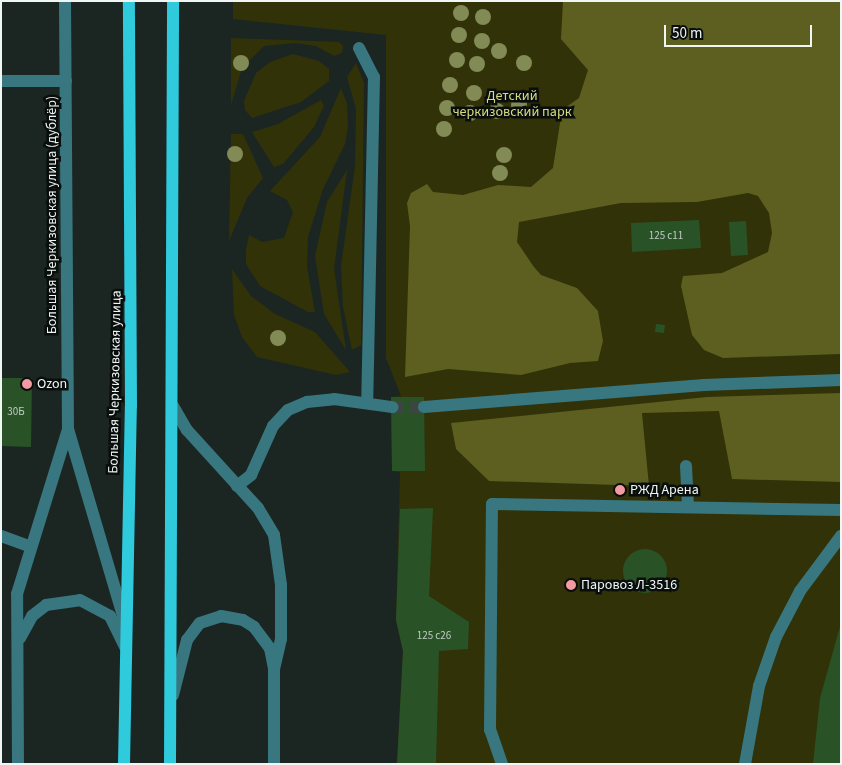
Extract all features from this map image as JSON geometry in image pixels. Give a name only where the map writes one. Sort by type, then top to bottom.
[{"type":"main road","name":"Большая Черкизовская улица","points":[[124,764],[124,623],[131,406],[130,1]]},
{"type":"main road","points":[[170,764],[173,406],[173,1]]},
{"type":"street","name":"Большая Черкизовская улица (дублёр)","points":[[65,1],[68,429]]},
{"type":"street","points":[[359,48],[374,77],[368,401]]},
{"type":"street","points":[[1,81],[66,81]]},
{"type":"street","points":[[424,407],[704,385],[841,380]]},
{"type":"street","points":[[237,486],[251,475],[274,426],[288,410],[307,402],[327,400],[368,401],[392,407]]},
{"type":"street","points":[[173,406],[187,430],[267,521],[279,556],[281,639],[274,669]]},
{"type":"street","points":[[68,429],[124,623]]},
{"type":"street","points":[[18,764],[17,594],[68,429]]},
{"type":"street","points":[[686,466],[688,507]]},
{"type":"street","points":[[502,764],[490,730],[492,504],[841,510]]},
{"type":"street","points":[[1,536],[31,547]]},
{"type":"street","points":[[745,764],[759,686],[776,637],[800,591],[841,536]]},
{"type":"street","points":[[17,648],[32,616],[46,605],[80,600],[110,616],[125,648]]},
{"type":"street","points":[[171,708],[187,640],[206,619],[232,616],[254,627],[270,648],[274,669],[274,764]]},
{"type":"green space","name":"РЖД Арена","points":[[233,1],[841,1],[841,764],[397,764],[403,651],[396,620],[400,472],[392,471],[391,397],[401,396],[386,358],[386,35],[233,19]]},
{"type":"green space","points":[[231,38],[339,42],[343,46],[342,53],[334,56],[316,46],[295,43],[264,46],[242,68],[231,105]]},
{"type":"green space","points":[[293,54],[319,61],[329,69],[329,81],[301,102],[252,118],[245,110],[244,101],[256,73],[270,62]]},
{"type":"green space","points":[[356,63],[364,83],[361,345],[352,350],[343,307],[341,266],[355,166],[356,109],[347,77]]},
{"type":"green space","points":[[341,88],[347,104],[348,127],[345,144],[323,189],[308,237],[307,267],[315,312],[308,312],[260,286],[246,264],[246,250],[249,235],[262,242],[284,238],[293,212],[287,200],[270,191],[320,137]]},
{"type":"green space","points":[[321,100],[324,106],[314,127],[283,164],[274,167],[252,132],[278,124]]},
{"type":"green space","points":[[231,134],[243,134],[263,178],[247,198],[229,241]]},
{"type":"green space","points":[[347,170],[334,269],[346,350],[324,314],[315,256],[327,202]]},
{"type":"green space","points":[[232,269],[251,296],[275,314],[315,332],[350,372],[336,375],[257,357],[242,337],[234,315]]},
{"type":"shaded area","points":[[563,1],[841,1],[841,354],[723,358],[704,350],[692,335],[681,286],[683,276],[722,273],[768,252],[772,233],[769,213],[758,196],[748,193],[697,202],[621,203],[519,222],[517,242],[541,275],[577,288],[598,311],[603,341],[598,361],[570,363],[521,375],[448,369],[405,377],[410,226],[407,203],[411,193],[427,184],[433,192],[463,195],[498,185],[531,187],[553,168],[562,110],[579,98],[588,70],[561,39]]},
{"type":"shaded area","points":[[841,393],[841,482],[732,479],[719,411],[642,413],[649,486],[489,481],[456,449],[451,423],[707,397]]},
{"type":"building","points":[[699,220],[701,248],[632,252],[631,223]]},
{"type":"building","points":[[746,221],[748,255],[731,256],[729,222]]},
{"type":"building","points":[[656,324],[665,325],[664,333],[655,332]]},
{"type":"building","points":[[1,378],[32,378],[31,447],[1,446]]},
{"type":"building","points":[[391,397],[424,397],[425,471],[392,471]]},
{"type":"building","points":[[433,508],[429,596],[469,622],[468,649],[439,651],[436,764],[397,764],[403,651],[396,620],[400,509]]},
{"type":"building","points":[[645,549],[657,553],[663,559],[667,571],[663,583],[657,589],[645,593],[633,589],[627,583],[623,571],[627,559],[633,553]]},
{"type":"building","points":[[841,623],[841,764],[813,764],[820,698]]},
{"type":"tunnel","points":[[392,407],[424,407]]},
{"type":"place","name":"Ozon","points":[[27,384]]},
{"type":"place","name":"РЖД Арена","points":[[620,490]]},
{"type":"place","name":"Паровоз Л-3516","points":[[571,585]]},
{"type":"park label","name":"Детский черкизовский парк","points":[[512,104]]}]
